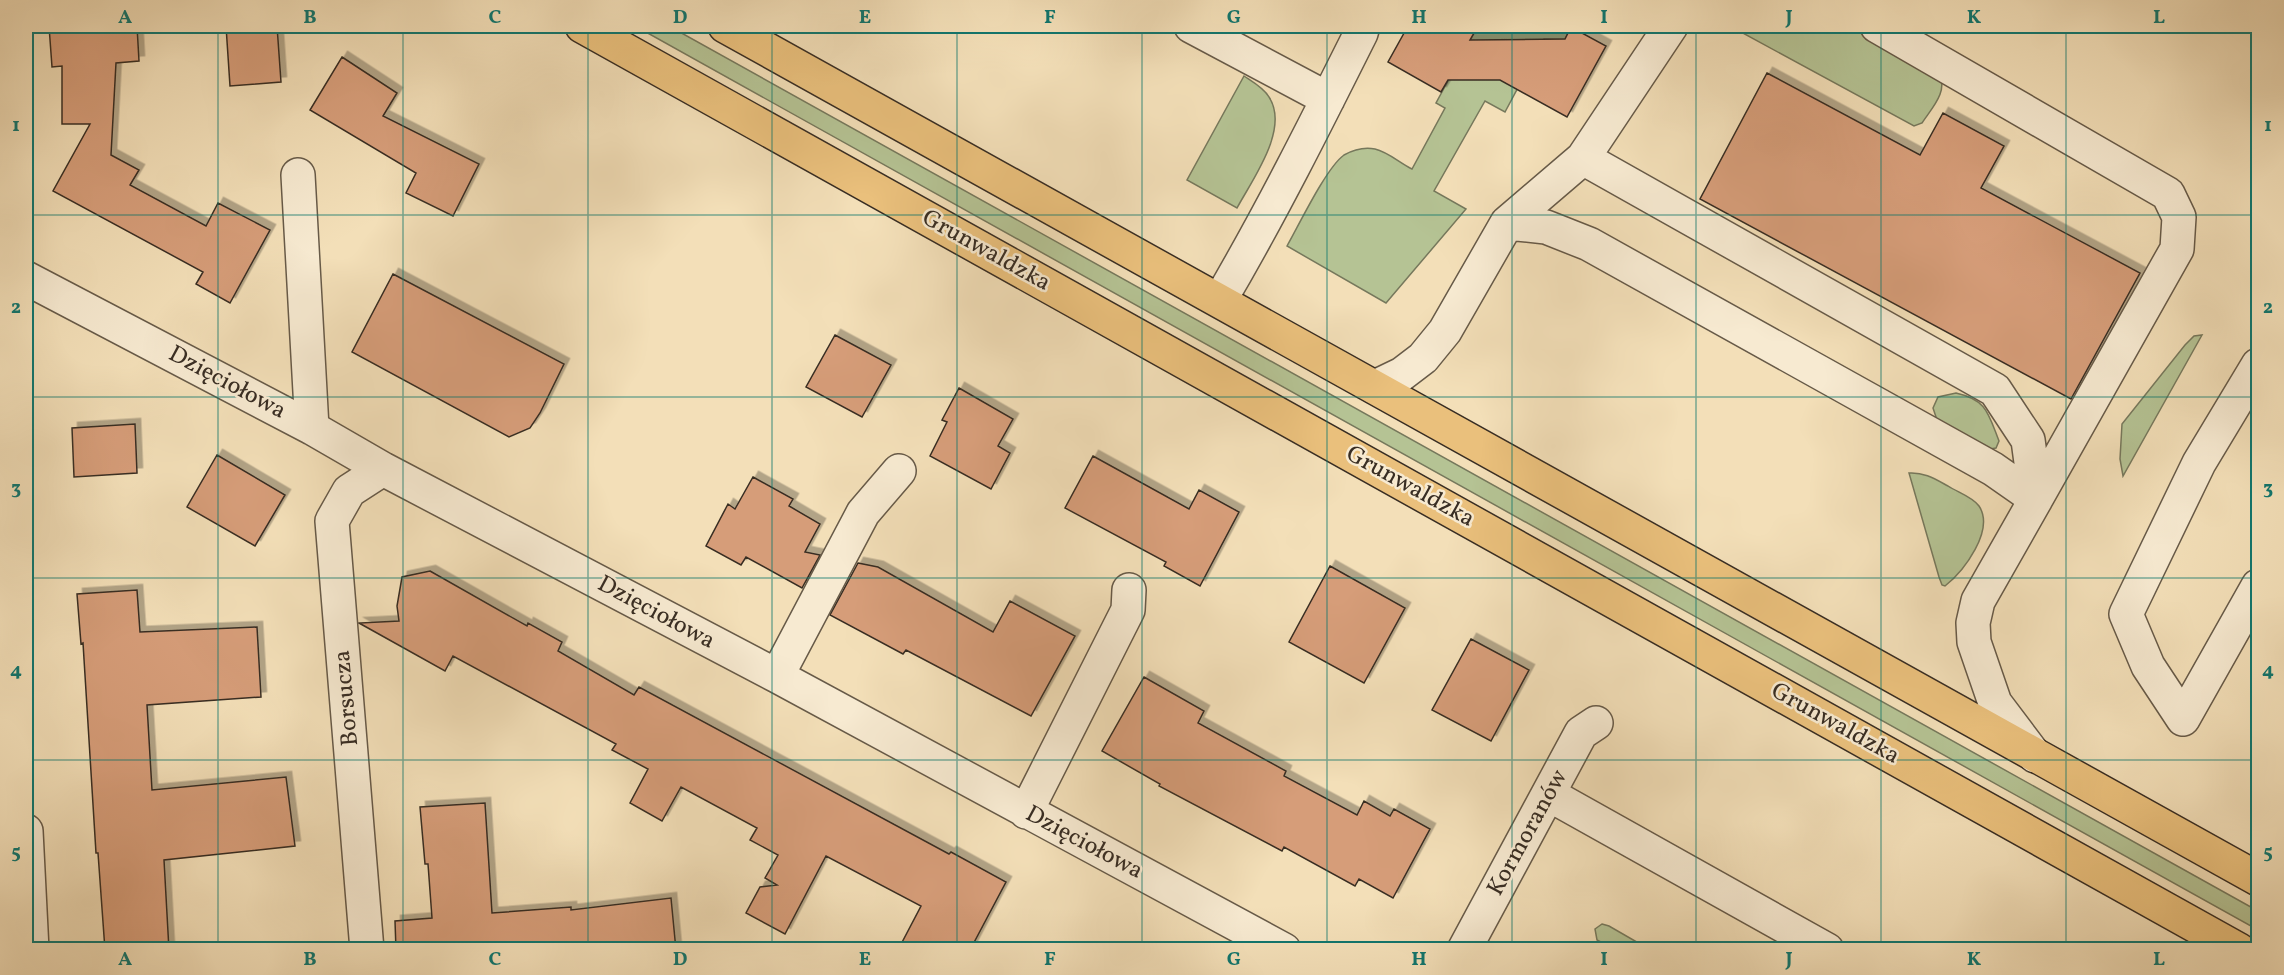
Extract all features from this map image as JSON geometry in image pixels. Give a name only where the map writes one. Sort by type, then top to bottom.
[{"type":"main road","name":"Grunwaldzka","points":[[582,26],[2239,950]]},
{"type":"main road","points":[[725,26],[2259,879]]},
{"type":"street","points":[[1191,26],[1328,99]]},
{"type":"street","points":[[1220,300],[1252,245],[1363,26]]},
{"type":"street","points":[[1374,387],[1402,374],[1423,358],[1444,331],[1507,223],[1583,158],[1671,26]]},
{"type":"street","points":[[1877,26],[2168,195],[2179,217],[2177,249],[1978,601],[1974,623],[1974,642],[1995,703],[2035,756]]},
{"type":"street","points":[[1583,158],[1995,390],[2028,440],[2036,499]]},
{"type":"street","points":[[298,174],[312,428]]},
{"type":"street","points":[[1507,223],[1546,227],[1588,244],[1993,469],[2036,499]]},
{"type":"street","name":"Dzięciołowa","points":[[26,278],[777,676],[1284,950]]},
{"type":"street","points":[[2259,365],[2199,463],[2126,614],[2148,666],[2183,718],[2259,586]]},
{"type":"street","name":"Borsucza","points":[[367,950],[332,521],[349,491],[383,469]]},
{"type":"street","points":[[777,676],[863,513],[899,471]]},
{"type":"street","points":[[1026,812],[1128,610],[1129,590]]},
{"type":"street","name":"Kormoranów","points":[[1464,950],[1550,795],[1581,733],[1596,723]]},
{"type":"street","points":[[1550,795],[1827,950]]},
{"type":"street","points":[[26,831],[33,950]]},
{"type":"green space","points":[[635,26],[669,26],[2258,911],[2258,930]]},
{"type":"green space","points":[[1478,26],[1486,28],[1487,26],[1572,26],[1565,39],[1544,39],[1505,112],[1485,101],[1434,191],[1466,209],[1386,303],[1287,246],[1321,184],[1344,155],[1359,149],[1380,150],[1412,169],[1445,108],[1436,103]]},
{"type":"green space","points":[[1742,26],[1853,26],[1938,73],[1941,79],[1941,93],[1922,123],[1914,126],[1739,31]]},
{"type":"green space","points":[[1244,76],[1269,97],[1274,110],[1275,124],[1266,154],[1237,208],[1187,180]]},
{"type":"green space","points":[[2202,335],[2123,476],[2120,459],[2122,424],[2185,345],[2194,336]]},
{"type":"green space","points":[[1956,393],[1974,400],[1985,409],[1999,441],[1996,448],[1990,449],[1937,420],[1933,408],[1938,397]]},
{"type":"green space","points":[[1909,473],[1929,476],[1969,497],[1979,506],[1983,516],[1983,527],[1975,549],[1961,571],[1945,586],[1942,585],[1939,577]]},
{"type":"green space","points":[[1602,924],[1649,949],[1614,949],[1597,940],[1595,929]]},
{"type":"building","points":[[49,26],[137,26],[139,61],[116,63],[111,155],[139,170],[130,185],[206,226],[218,203],[270,230],[230,303],[196,284],[203,272],[53,191],[90,124],[62,124],[62,66],[52,67]]},
{"type":"building","points":[[226,26],[277,26],[281,82],[230,86]]},
{"type":"building","points":[[1408,26],[1478,26],[1470,40],[1565,39],[1571,27],[1606,46],[1567,117],[1500,80],[1448,80],[1441,92],[1388,62]]},
{"type":"building","points":[[342,57],[397,93],[383,116],[479,164],[453,216],[406,193],[416,173],[310,110]]},
{"type":"building","points":[[1767,73],[1920,155],[1943,113],[2004,146],[1981,188],[2140,273],[2071,399],[1700,199]]},
{"type":"building","points":[[393,274],[564,364],[530,428],[509,437],[352,352]]},
{"type":"building","points":[[835,335],[891,365],[862,417],[806,387]]},
{"type":"building","points":[[959,388],[1013,419],[998,446],[1010,453],[991,489],[930,456],[947,422],[942,420]]},
{"type":"building","points":[[135,424],[137,473],[74,477],[72,428]]},
{"type":"building","points":[[217,455],[285,495],[255,546],[187,507]]},
{"type":"building","points":[[1093,456],[1189,509],[1199,490],[1239,512],[1200,586],[1164,566],[1166,562],[1065,508]]},
{"type":"building","points":[[753,477],[793,499],[789,506],[820,524],[805,552],[820,555],[802,588],[746,557],[741,565],[706,546],[728,504],[735,509]]},
{"type":"building","points":[[858,563],[878,567],[993,632],[1010,601],[1075,636],[1031,716],[906,650],[903,654],[830,615]]},
{"type":"building","points":[[1330,566],[1405,608],[1364,683],[1289,642]]},
{"type":"building","points":[[430,571],[527,626],[528,623],[562,642],[558,651],[634,695],[639,687],[949,854],[951,852],[1006,882],[970,950],[898,950],[921,906],[826,856],[785,934],[746,913],[760,887],[777,885],[765,878],[778,855],[750,840],[757,828],[681,787],[662,821],[630,803],[648,769],[612,750],[616,744],[453,656],[445,671],[359,623],[399,621],[397,606],[402,577]]},
{"type":"building","points":[[137,590],[140,632],[257,627],[261,697],[147,705],[152,790],[286,777],[295,846],[164,860],[169,950],[105,950],[98,853],[96,853],[83,643],[81,644],[77,594]]},
{"type":"building","points":[[1471,639],[1529,670],[1491,741],[1432,710]]},
{"type":"building","points":[[1144,677],[1204,711],[1198,723],[1286,771],[1284,776],[1357,815],[1364,801],[1390,816],[1394,809],[1430,829],[1393,898],[1359,879],[1355,886],[1284,847],[1282,851],[1159,786],[1160,784],[1102,751]]},
{"type":"building","points":[[485,803],[492,913],[571,907],[571,910],[671,898],[676,950],[396,950],[395,921],[432,918],[428,864],[425,864],[420,807]]}]
